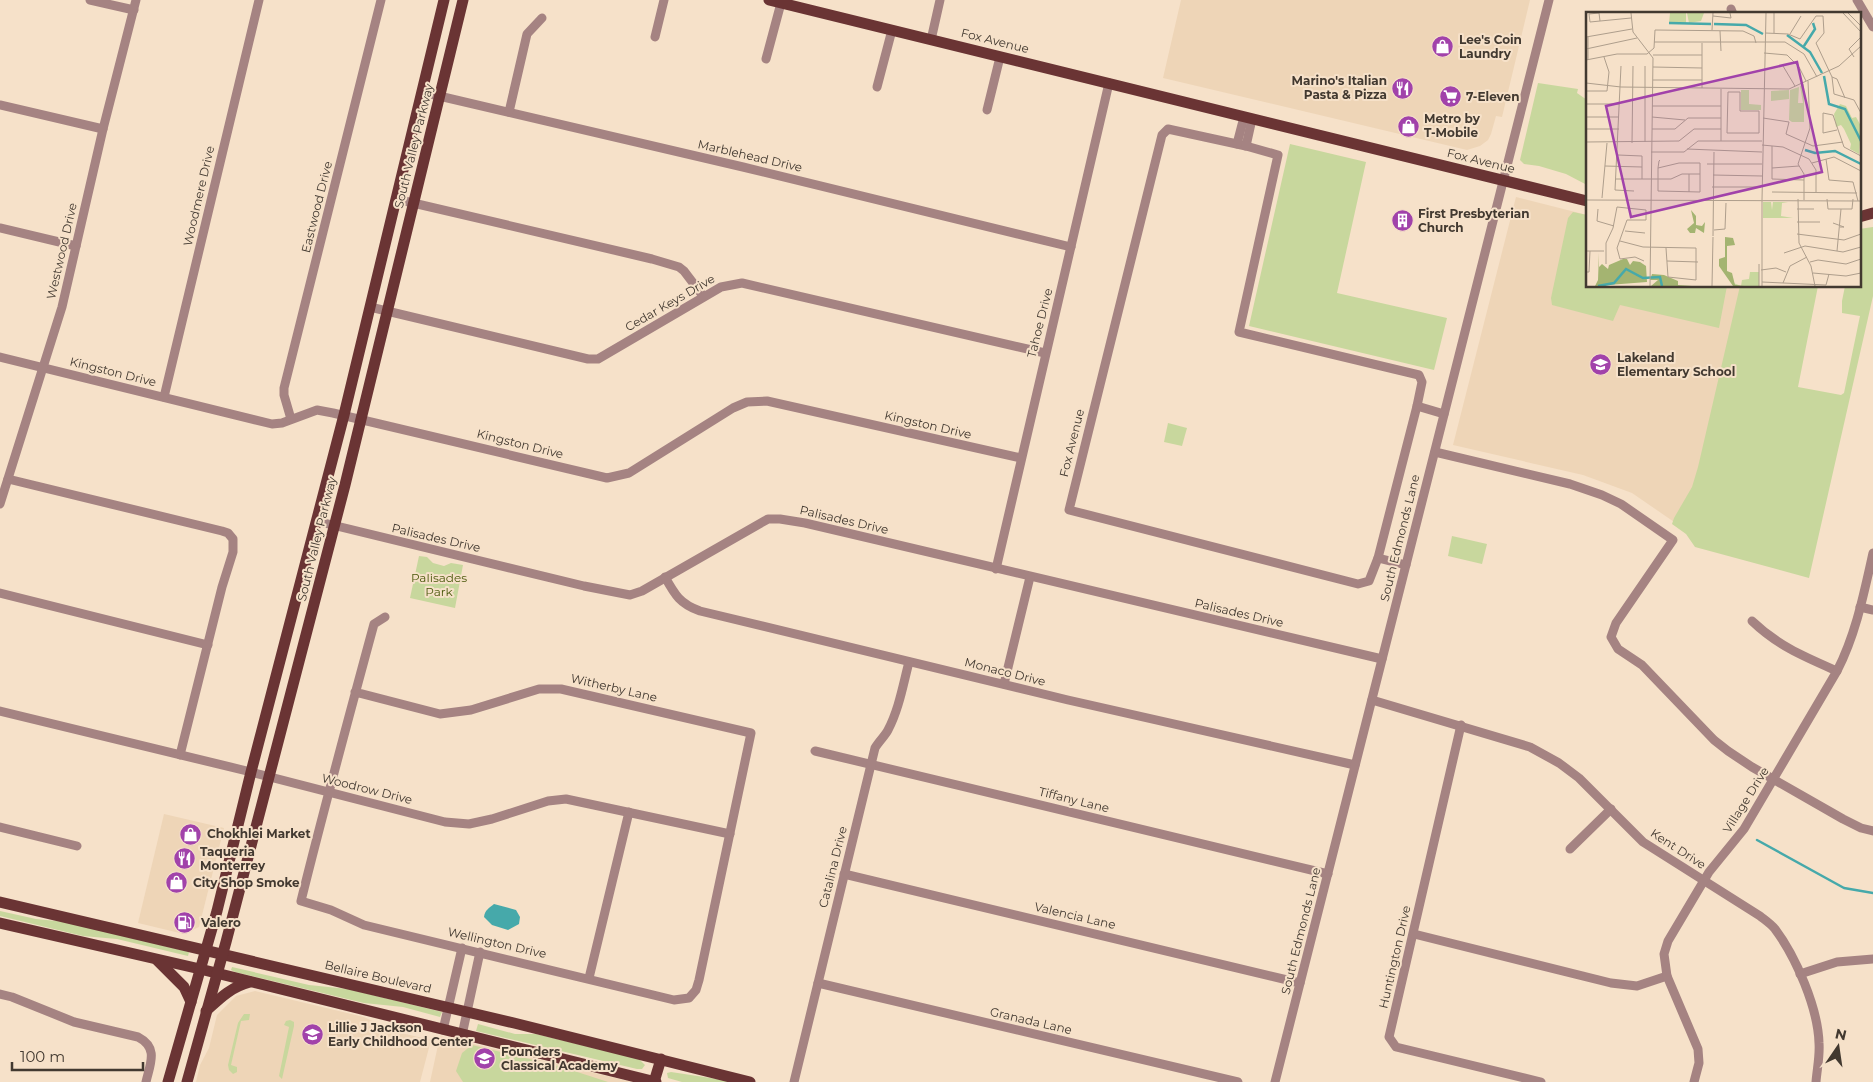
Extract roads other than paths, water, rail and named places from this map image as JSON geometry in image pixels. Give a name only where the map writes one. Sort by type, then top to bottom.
[{"type":"main road","name":"South Valley Parkway","points":[[168,1082],[217,911],[251,772],[344,415],[444,0]]},
{"type":"main road","name":"South Valley Parkway","points":[[187,1082],[334,526],[463,0]]},
{"type":"main road","name":"Fox Avenue","points":[[769,0],[1586,201]]},
{"type":"main road","points":[[1860,217],[1873,214]]},
{"type":"main road","name":"Bellaire Boulevard","points":[[0,902],[467,1012],[750,1082]]},
{"type":"main road","points":[[0,923],[200,969],[655,1082],[661,1059]]},
{"type":"main road","points":[[156,959],[184,987],[191,1002]]},
{"type":"main road","points":[[205,1012],[224,994],[240,984],[251,982]]},
{"type":"street","points":[[90,0],[134,10]]},
{"type":"street","name":"Westwood Drive","points":[[0,504],[62,307],[103,129],[136,0]]},
{"type":"street","name":"Woodmere Drive","points":[[164,397],[259,0]]},
{"type":"street","name":"Eastwood Drive","points":[[291,419],[284,395],[284,388],[381,0]]},
{"type":"street","points":[[655,37],[664,0]]},
{"type":"street","points":[[931,40],[940,0]]},
{"type":"street","name":"South Edmonds Lane","points":[[1275,1082],[1549,0]]},
{"type":"street","points":[[1857,0],[1873,27]]},
{"type":"street","points":[[766,59],[781,3]]},
{"type":"street","points":[[509,112],[527,34],[542,18]]},
{"type":"street","points":[[877,87],[892,30]]},
{"type":"street","points":[[987,110],[1000,57]]},
{"type":"street","name":"Tahoe Drive","points":[[996,568],[1109,83]]},
{"type":"street","name":"Marblehead Drive","points":[[422,92],[1071,247]]},
{"type":"street","points":[[0,105],[103,129]]},
{"type":"street","points":[[1241,145],[1248,118]]},
{"type":"street","name":"Fox Avenue","points":[[1168,129],[1241,145],[1278,156],[1239,332],[1419,375],[1422,382],[1378,558],[1369,581],[1358,584],[1069,510],[1162,135],[1168,129]]},
{"type":"street","points":[[396,198],[679,267],[703,296]]},
{"type":"street","points":[[0,228],[76,246]]},
{"type":"street","name":"Cedar Keys Drive","points":[[370,307],[588,360],[598,359],[607,355],[703,296],[721,287],[742,283],[810,297],[1046,353]]},
{"type":"street","name":"Kingston Drive","points":[[0,358],[272,424],[282,423],[317,410],[607,478],[628,473],[733,408],[747,402],[767,401],[1021,458]]},
{"type":"street","points":[[1417,406],[1444,414]]},
{"type":"street","points":[[1435,452],[1570,484],[1602,495],[1621,504],[1674,540],[1616,623],[1611,637],[1618,649],[1642,665],[1714,740],[1752,767],[1843,820],[1873,831]]},
{"type":"street","points":[[8,479],[222,530],[233,539],[233,552],[222,587],[180,755]]},
{"type":"street","name":"Palisades Drive","points":[[316,521],[584,586],[630,595],[642,591],[768,519],[780,519],[805,523],[1382,659]]},
{"type":"street","name":"Village Drive","points":[[1694,1082],[1699,1056],[1697,1043],[1667,976],[1664,954],[1668,941],[1703,880],[1744,829],[1837,671],[1849,645],[1873,554]]},
{"type":"street","points":[[1378,558],[1406,566]]},
{"type":"street","points":[[1004,684],[1030,576]]},
{"type":"street","name":"Monaco Drive","points":[[665,577],[675,595],[686,606],[1068,700],[1355,765]]},
{"type":"street","points":[[0,593],[208,645]]},
{"type":"street","points":[[1860,607],[1873,610]]},
{"type":"street","points":[[328,792],[374,624],[385,617]]},
{"type":"street","points":[[1752,621],[1782,646],[1837,671]]},
{"type":"street","name":"Catalina Drive","points":[[794,1082],[875,748],[887,732],[896,713],[909,662]]},
{"type":"street","name":"Witherby Lane","points":[[356,692],[440,714],[471,710],[539,689],[561,689],[751,733],[730,834]]},
{"type":"street","name":"Kent Drive","points":[[1372,700],[1530,747],[1559,763],[1579,778],[1643,842],[1741,902],[1774,928],[1800,974],[1813,1008],[1819,1043],[1816,1082]]},
{"type":"street","name":"Woodrow Drive","points":[[0,711],[251,772],[445,822],[469,824],[492,819],[548,801],[566,798],[730,834]]},
{"type":"street","name":"Huntington Drive","points":[[1461,725],[1414,934],[1389,1029],[1389,1038],[1396,1047],[1541,1082]]},
{"type":"street","name":"Tiffany Lane","points":[[815,751],[1328,874]]},
{"type":"street","name":"Wellington Drive","points":[[328,792],[301,901],[331,910],[364,925],[674,1000],[689,998],[696,990],[730,834]]},
{"type":"street","points":[[1570,849],[1611,809]]},
{"type":"street","points":[[589,978],[629,812]]},
{"type":"street","points":[[0,827],[77,846]]},
{"type":"street","name":"Valencia Lane","points":[[844,874],[1300,983]]},
{"type":"street","points":[[1414,934],[1612,983],[1637,986],[1667,976]]},
{"type":"street","points":[[443,1030],[462,948]]},
{"type":"street","points":[[462,1034],[480,952]]},
{"type":"street","points":[[1800,974],[1837,962],[1873,960]]},
{"type":"street","name":"Granada Lane","points":[[818,984],[1238,1082]]},
{"type":"street","points":[[0,994],[74,1022],[138,1037],[150,1046],[151,1059],[146,1082]]},
{"type":"water","points":[[494,904],[516,910],[520,917],[519,924],[508,930],[492,925],[484,917],[486,911]]},
{"type":"waterway","points":[[1757,840],[1844,888],[1873,893]]},
{"type":"place","name":"Lee's Coin Laundry","points":[[1443,47]]},
{"type":"place","name":"Marino's Italian Pasta & Pizza","points":[[1403,88]]},
{"type":"place","name":"7-Eleven","points":[[1450,97]]},
{"type":"place","name":"Metro by T-Mobile","points":[[1408,126]]},
{"type":"place","name":"First Presbyterian Church","points":[[1402,221]]},
{"type":"place","name":"Lakeland Elementary School","points":[[1601,365]]},
{"type":"place","name":"Chokhlei Market","points":[[191,834]]},
{"type":"place","name":"Taqueria Monterrey","points":[[184,859]]},
{"type":"place","name":"City Shop Smoke","points":[[177,883]]},
{"type":"place","name":"Valero","points":[[185,923]]},
{"type":"place","name":"Lillie J Jackson Early Childhood Center","points":[[312,1035]]},
{"type":"place","name":"Founders Classical Academy","points":[[485,1059]]},
{"type":"park label","name":"Palisades Park","points":[[439,585]]}]
